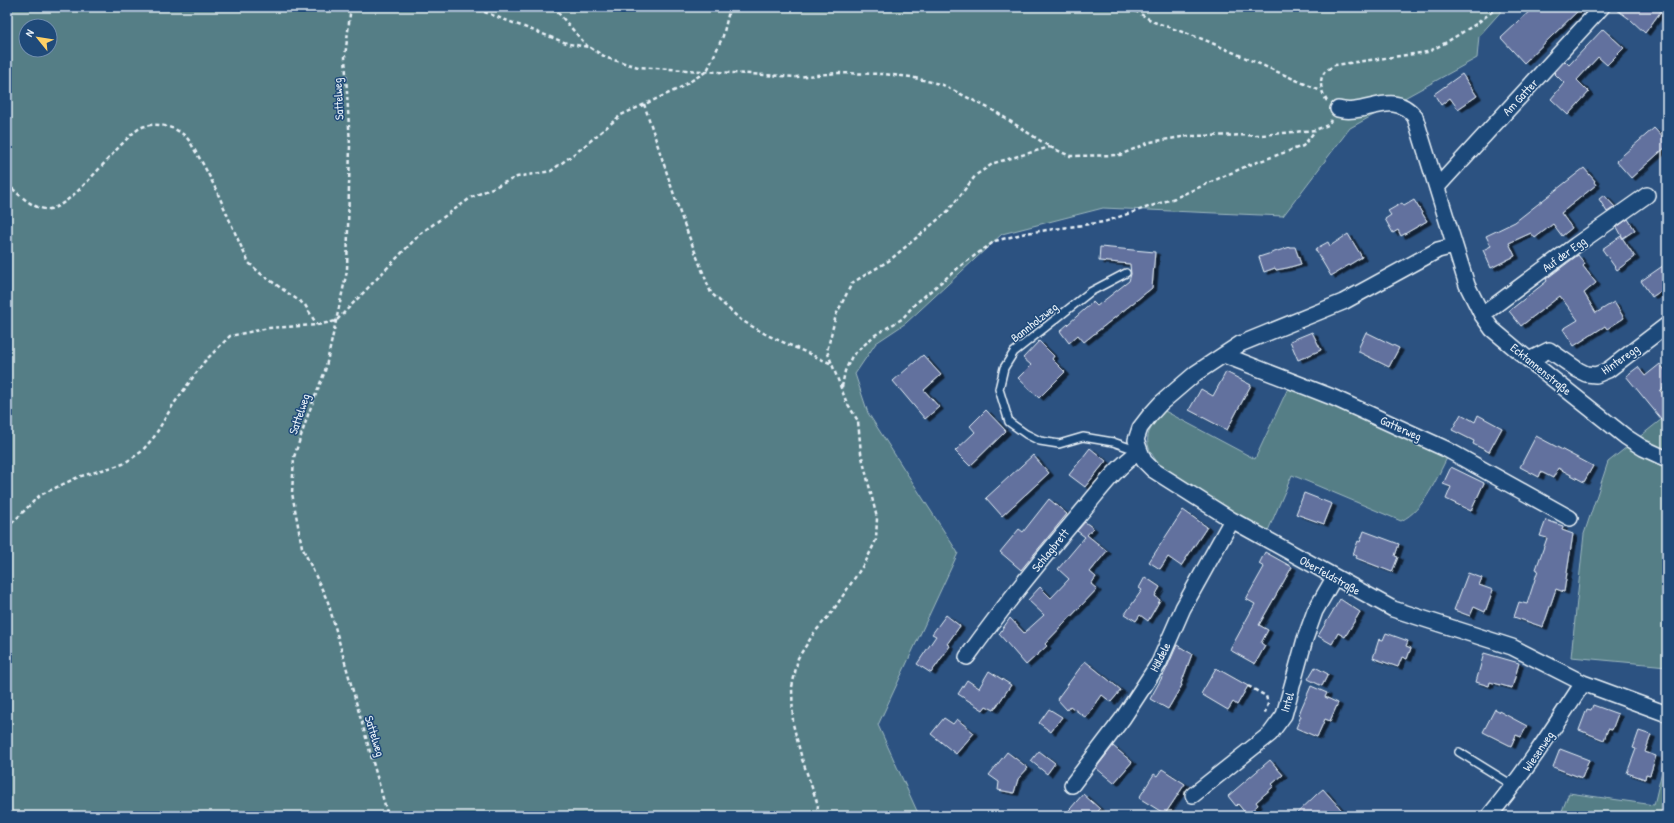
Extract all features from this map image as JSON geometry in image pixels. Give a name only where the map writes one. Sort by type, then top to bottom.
[{"type":"street","name":"Am Gatter","points":[[1438,186],[1602,7]]},
{"type":"street","name":"Ecktannenstraße","points":[[1338,109],[1346,111],[1386,104],[1403,105],[1411,111],[1415,117],[1438,186],[1454,246],[1467,285],[1482,315],[1492,329],[1528,360],[1626,437],[1643,448],[1667,459]]},
{"type":"street","name":"Auf der Egg","points":[[1482,315],[1576,245],[1647,195]]},
{"type":"street","points":[[1224,355],[1240,344],[1343,302],[1438,250],[1454,246]]},
{"type":"street","name":"Hinteregg","points":[[1528,360],[1549,350],[1578,370],[1586,374],[1596,375],[1608,370],[1667,325]]},
{"type":"street","name":"Oberfeldstraße","points":[[1224,355],[1196,373],[1161,403],[1140,428],[1136,440],[1144,461],[1153,470],[1232,520],[1334,578],[1393,609],[1512,646],[1583,683],[1667,714]]},
{"type":"street","name":"Gatterweg","points":[[1224,355],[1332,397],[1446,449],[1570,518]]},
{"type":"street","name":"Schlagbrett","points":[[967,657],[998,614],[1065,532],[1124,462],[1140,451]]},
{"type":"street","name":"Häldele","points":[[1072,785],[1123,718],[1159,663],[1183,608],[1232,520]]},
{"type":"street","name":"Intel","points":[[1193,795],[1270,734],[1284,715],[1305,639],[1315,611],[1334,578]]},
{"type":"street","name":"Wiesenweg","points":[[1489,816],[1514,787],[1583,683]]},
{"type":"lane","name":"Bannholzweg","points":[[1126,273],[1090,292],[1014,352],[1004,368],[999,389],[1009,422],[1026,434],[1040,441],[1058,444],[1083,437],[1112,442],[1140,451]]},
{"type":"lane","points":[[1459,752],[1514,787]]},
{"type":"path","name":"Sattelweg","points":[[353,7],[350,14],[345,57],[350,145],[347,271],[325,371],[308,412],[294,457],[292,493],[302,547],[328,602],[388,816]]},
{"type":"path","points":[[471,7],[569,44],[588,47]]},
{"type":"path","points":[[553,7],[588,47],[607,58],[638,67],[797,77],[837,73],[884,74],[911,77],[943,85],[970,98],[1050,146],[1070,156],[1120,155],[1150,142],[1188,136],[1262,135],[1316,130],[1328,125],[1338,109],[1326,100],[1322,91],[1321,81],[1324,72],[1335,65],[1428,52],[1476,24],[1498,7]]},
{"type":"path","points":[[7,528],[40,495],[78,477],[123,464],[141,452],[154,437],[173,405],[204,362],[230,336],[269,328],[317,325],[336,321],[421,233],[472,197],[517,177],[551,171],[582,148],[621,115],[678,89],[707,71],[723,36],[730,7]]},
{"type":"path","points":[[1129,7],[1154,22],[1205,40],[1322,91]]},
{"type":"path","points":[[644,104],[681,216],[711,293],[741,320],[767,335],[832,364]]},
{"type":"path","points":[[7,184],[32,205],[46,209],[58,206],[73,195],[140,128],[158,124],[174,129],[186,136],[205,167],[249,263],[261,274],[305,305],[317,325]]},
{"type":"path","points":[[842,388],[845,371],[852,356],[875,335],[902,319],[915,304],[963,264],[995,241],[1026,233],[1091,225],[1111,220],[1175,198],[1249,165],[1303,146],[1316,130]]},
{"type":"path","points":[[817,816],[818,805],[802,759],[793,724],[792,687],[798,658],[814,633],[832,612],[855,580],[866,561],[876,540],[877,518],[861,453],[859,427],[853,412],[846,401],[827,351],[836,315],[852,283],[890,260],[948,211],[976,175],[994,163],[1050,146]]},
{"type":"path","points":[[1248,686],[1266,696],[1268,704],[1263,718]]},
{"type":"green space","points":[[7,7],[1505,7],[1479,36],[1477,58],[1350,128],[1283,216],[1103,208],[1002,234],[906,323],[876,343],[855,374],[868,413],[958,553],[878,725],[917,811],[926,816],[7,816]]},
{"type":"green space","points":[[1289,386],[1448,456],[1429,493],[1417,509],[1401,521],[1292,475],[1267,533],[1169,475],[1156,461],[1150,450],[1148,444],[1149,432],[1163,410],[1255,459]]},
{"type":"green space","points":[[1667,415],[1667,666],[1571,657],[1584,534],[1608,462]]},
{"type":"green space","points":[[1667,750],[1667,816],[1560,816],[1569,793],[1654,805]]},
{"type":"building","points":[[1534,7],[1582,7],[1524,63],[1501,38]]},
{"type":"building","points":[[1613,7],[1664,7],[1645,33],[1631,20]]},
{"type":"building","points":[[1603,29],[1624,48],[1607,65],[1598,57],[1577,80],[1589,92],[1568,115],[1551,99],[1564,83],[1554,73],[1565,61],[1569,65]]},
{"type":"building","points":[[1462,74],[1477,96],[1458,109],[1450,98],[1441,105],[1434,94]]},
{"type":"building","points":[[1654,128],[1667,142],[1667,146],[1631,178],[1616,161]]},
{"type":"building","points":[[1584,168],[1595,181],[1594,182],[1596,185],[1561,213],[1572,228],[1562,236],[1553,224],[1535,238],[1531,233],[1509,243],[1515,256],[1491,268],[1483,250],[1491,246],[1486,236],[1515,222]]},
{"type":"building","points":[[1604,195],[1615,207],[1607,212],[1599,199]]},
{"type":"building","points":[[1414,200],[1427,221],[1401,236],[1398,230],[1393,233],[1385,219],[1391,215],[1388,211],[1402,203],[1404,206]]},
{"type":"building","points":[[1628,219],[1635,230],[1623,238],[1617,227]]},
{"type":"building","points":[[1348,234],[1362,257],[1331,276],[1315,249],[1328,242],[1330,246]]},
{"type":"building","points":[[1621,236],[1635,257],[1617,270],[1602,249]]},
{"type":"building","points":[[1100,247],[1155,252],[1152,288],[1084,342],[1078,335],[1069,343],[1060,331],[1093,302],[1097,306],[1129,281],[1131,274],[1130,264],[1099,261]]},
{"type":"building","points":[[1290,247],[1295,247],[1301,264],[1276,270],[1275,268],[1264,272],[1259,257]]},
{"type":"building","points":[[1578,255],[1585,264],[1583,266],[1596,283],[1584,293],[1596,313],[1614,302],[1624,318],[1607,329],[1605,326],[1574,346],[1563,329],[1578,320],[1560,296],[1521,326],[1509,311],[1547,281],[1546,279]]},
{"type":"building","points":[[1667,263],[1667,287],[1652,297],[1641,281]]},
{"type":"building","points":[[1312,332],[1321,350],[1298,360],[1290,341]]},
{"type":"building","points":[[1366,332],[1399,348],[1389,367],[1359,352],[1359,347]]},
{"type":"building","points":[[1039,341],[1054,356],[1052,359],[1065,372],[1039,398],[1018,378],[1031,365],[1023,358]]},
{"type":"building","points":[[923,355],[941,375],[924,390],[939,407],[925,419],[893,381]]},
{"type":"building","points":[[1660,364],[1667,373],[1667,385],[1660,391],[1667,399],[1667,426],[1626,376],[1638,367],[1645,376]]},
{"type":"building","points":[[1226,372],[1251,385],[1227,430],[1189,410],[1201,389],[1213,396]]},
{"type":"building","points":[[986,410],[1006,431],[970,466],[955,451],[975,432],[970,426]]},
{"type":"building","points":[[1461,414],[1475,422],[1478,415],[1502,428],[1489,452],[1473,444],[1474,441],[1452,430]]},
{"type":"building","points":[[1536,436],[1593,466],[1584,482],[1558,468],[1553,478],[1541,472],[1539,477],[1520,467]]},
{"type":"building","points":[[1090,448],[1106,461],[1085,487],[1069,475]]},
{"type":"building","points":[[1033,455],[1049,473],[1002,516],[986,498]]},
{"type":"building","points":[[1451,467],[1484,483],[1471,511],[1446,499],[1451,487],[1443,484]]},
{"type":"building","points":[[1304,493],[1332,504],[1324,524],[1296,514]]},
{"type":"building","points":[[1049,499],[1067,514],[1021,570],[1000,552],[1019,529],[1023,532]]},
{"type":"building","points":[[1183,510],[1207,527],[1181,566],[1168,557],[1160,569],[1149,562]]},
{"type":"building","points":[[1546,520],[1563,526],[1562,530],[1573,534],[1564,592],[1556,589],[1543,627],[1514,617],[1519,602],[1527,604],[1538,570],[1536,569],[1547,538],[1540,536]]},
{"type":"building","points":[[1085,522],[1093,528],[1087,535],[1107,551],[1090,572],[1096,577],[1091,584],[1097,589],[1045,644],[1047,646],[1026,665],[999,634],[1010,618],[1024,633],[1044,615],[1028,600],[1040,587],[1051,598],[1069,579],[1058,569],[1085,537],[1077,531]]},
{"type":"building","points":[[1364,531],[1399,544],[1395,556],[1398,557],[1392,572],[1356,558],[1357,556],[1353,554]]},
{"type":"building","points":[[1265,552],[1292,567],[1259,625],[1268,630],[1261,643],[1265,646],[1255,664],[1230,650],[1255,604],[1246,599],[1264,567],[1259,564]]},
{"type":"building","points":[[1468,573],[1482,578],[1479,585],[1493,590],[1485,612],[1474,607],[1470,616],[1454,610]]},
{"type":"building","points":[[1145,577],[1160,587],[1155,596],[1160,600],[1148,621],[1140,615],[1136,621],[1125,614],[1142,590],[1139,588]]},
{"type":"building","points":[[1340,599],[1360,612],[1345,637],[1338,633],[1332,644],[1318,636]]},
{"type":"building","points":[[946,615],[960,626],[947,644],[950,646],[931,673],[917,664],[936,636],[932,634]]},
{"type":"building","points":[[1386,633],[1408,641],[1406,646],[1411,648],[1407,659],[1402,657],[1398,667],[1373,658],[1379,639],[1383,640]]},
{"type":"building","points":[[1177,645],[1192,654],[1181,684],[1182,685],[1168,709],[1150,699],[1165,672]]},
{"type":"building","points":[[1484,653],[1519,663],[1512,688],[1490,682],[1489,686],[1476,682]]},
{"type":"building","points":[[1085,661],[1121,690],[1111,702],[1102,695],[1086,718],[1070,706],[1067,710],[1057,699]]},
{"type":"building","points":[[1315,667],[1328,674],[1322,686],[1308,679]]},
{"type":"building","points":[[1216,668],[1248,686],[1237,705],[1233,702],[1228,710],[1201,694]]},
{"type":"building","points":[[989,671],[1011,685],[994,710],[986,706],[983,710],[958,694],[967,680],[979,688]]},
{"type":"building","points":[[1311,686],[1327,693],[1325,697],[1338,703],[1330,721],[1325,719],[1317,737],[1296,728],[1301,716],[1299,715],[1301,709]]},
{"type":"building","points":[[1593,705],[1618,714],[1612,730],[1608,729],[1604,740],[1579,730],[1587,709],[1591,710]]},
{"type":"building","points":[[1049,709],[1062,717],[1051,732],[1039,723]]},
{"type":"building","points":[[1495,709],[1527,726],[1521,737],[1516,735],[1511,746],[1483,732]]},
{"type":"building","points":[[944,718],[953,724],[957,719],[974,733],[956,754],[931,734]]},
{"type":"building","points":[[1639,731],[1651,735],[1645,752],[1656,756],[1650,775],[1646,774],[1645,779],[1627,773],[1636,749],[1633,748]]},
{"type":"building","points":[[1113,746],[1132,762],[1114,783],[1096,768]]},
{"type":"building","points":[[1560,749],[1589,760],[1582,778],[1553,767]]},
{"type":"building","points":[[1039,751],[1055,763],[1047,774],[1031,761]]},
{"type":"building","points":[[1007,752],[1028,768],[1018,779],[1014,793],[998,790],[999,782],[989,775]]},
{"type":"building","points":[[1270,760],[1283,775],[1272,784],[1274,786],[1256,802],[1258,805],[1247,815],[1238,804],[1236,806],[1228,796]]},
{"type":"building","points":[[1162,769],[1185,784],[1165,814],[1139,798],[1154,774],[1157,776]]},
{"type":"building","points":[[1323,789],[1347,816],[1294,816],[1317,794]]},
{"type":"building","points":[[1083,794],[1100,809],[1094,816],[1064,816]]}]
